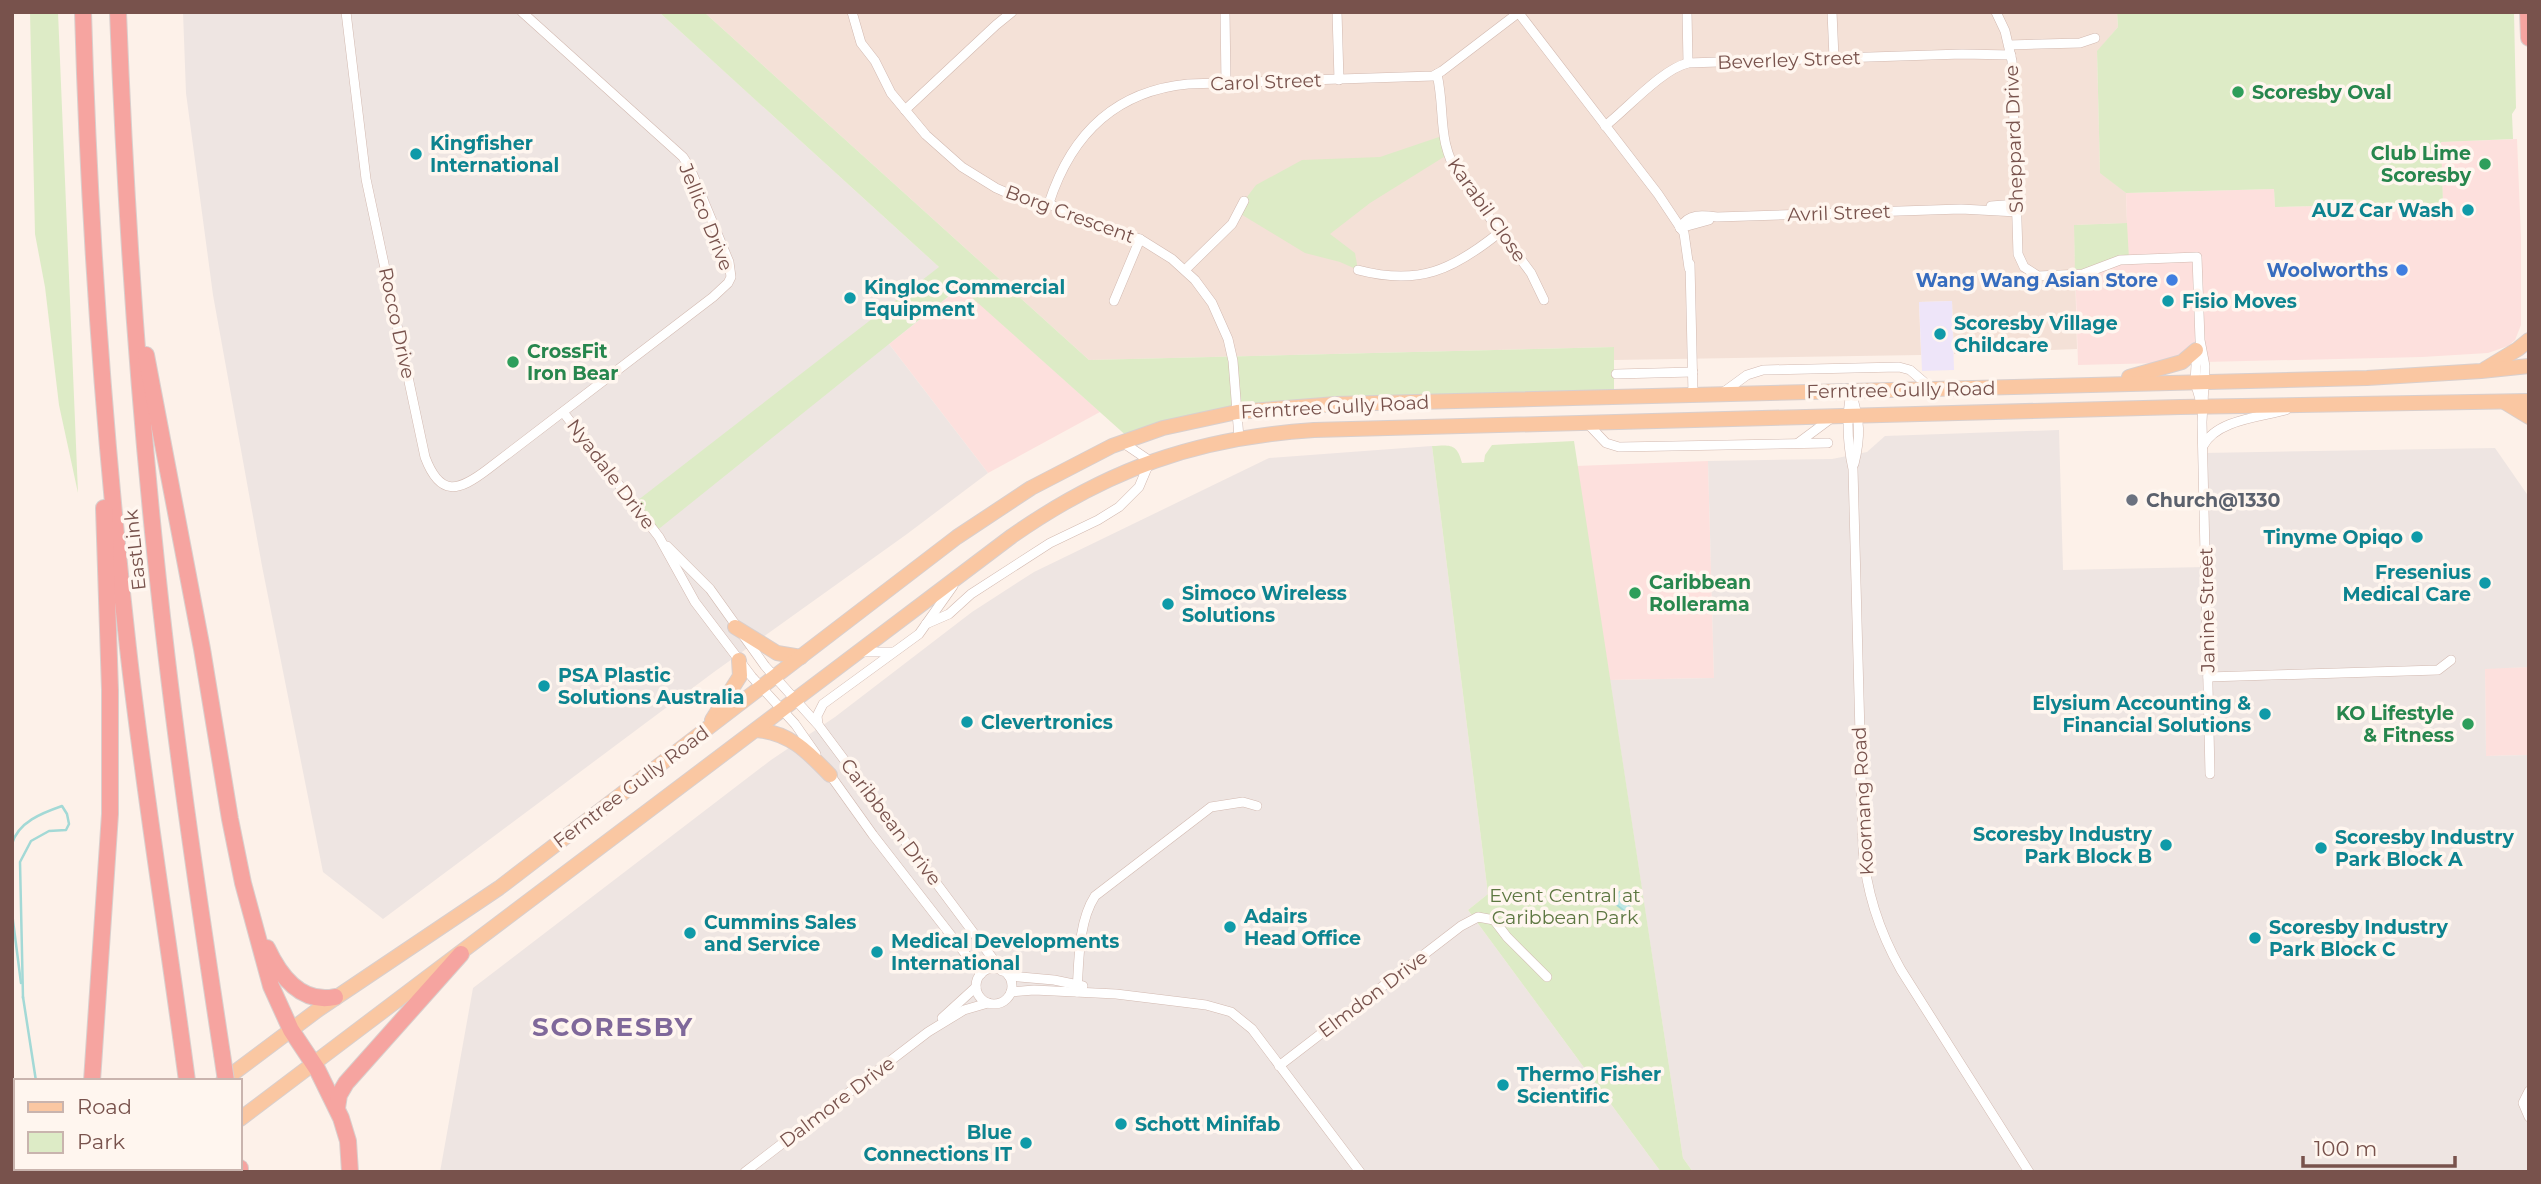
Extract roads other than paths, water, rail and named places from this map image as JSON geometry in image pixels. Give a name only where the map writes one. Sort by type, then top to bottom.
[{"type":"highway","name":"EastLink","points":[[83,12],[87,142],[102,372],[126,635],[187,1079]]},
{"type":"highway","name":"EastLink","points":[[118,12],[122,121],[145,445],[168,664],[225,1079]]},
{"type":"highway","points":[[2528,12],[2529,38]]},
{"type":"highway","points":[[87,142],[106,545],[111,773],[107,877],[92,1079]]},
{"type":"highway","points":[[135,314],[152,380],[202,649],[234,846],[251,914],[271,986],[290,1030],[313,1063],[337,1108],[348,1141],[350,1172]]},
{"type":"highway","points":[[251,914],[272,959],[287,980],[311,997],[335,997]]},
{"type":"highway","points":[[337,1108],[339,1095],[346,1083],[461,954]]},
{"type":"main road","points":[[2481,371],[2529,340]]},
{"type":"main road","points":[[2093,385],[2182,362],[2198,345]]},
{"type":"main road","name":"Ferntree Gully Road","points":[[228,1079],[335,997],[499,888],[994,511],[1063,470],[1122,442],[1186,422],[1237,412],[1336,404],[2394,377],[2529,366]]},
{"type":"main road","name":"Ferntree Gully Road","points":[[242,1117],[968,567],[1070,498],[1097,483],[1150,461],[1199,446],[1239,438],[1314,430],[2529,401]]},
{"type":"main road","points":[[2504,402],[2529,417]]},
{"type":"main road","points":[[735,627],[777,653],[800,657]]},
{"type":"main road","points":[[706,730],[740,676],[739,660]]},
{"type":"main road","points":[[756,730],[778,733],[788,738],[807,751],[830,775]]},
{"type":"street","name":"Rocco Drive","points":[[346,12],[366,179],[425,457],[434,478],[446,486],[470,482],[563,412]]},
{"type":"street","name":"Jellico Drive","points":[[522,12],[683,157],[721,244],[731,277],[713,297],[563,412]]},
{"type":"street","name":"Borg Crescent","points":[[852,12],[864,48],[875,61],[888,88],[936,146],[979,178],[1028,202],[1049,203],[1068,216],[1140,239],[1162,251],[1185,270],[1212,303],[1226,329],[1233,361],[1239,438]]},
{"type":"street","points":[[905,110],[1012,12]]},
{"type":"street","points":[[1224,12],[1226,83]]},
{"type":"street","points":[[1337,12],[1339,80]]},
{"type":"street","points":[[1687,12],[1688,63]]},
{"type":"street","points":[[1832,12],[1834,58]]},
{"type":"street","name":"Sheppard Drive","points":[[1996,12],[2010,50],[2018,254],[2024,267],[2038,276],[2075,275],[2120,260],[2197,257]]},
{"type":"street","points":[[1437,74],[1518,13],[1683,225],[1689,268],[1693,395]]},
{"type":"street","name":"Beverley Street","points":[[1603,123],[1676,67],[1688,63],[1962,54],[2080,43],[2095,38]]},
{"type":"street","name":"Carol Street","points":[[1049,203],[1061,170],[1077,143],[1094,125],[1119,106],[1139,96],[1166,88],[1226,83],[1437,74]]},
{"type":"street","name":"Karabil Close","points":[[1437,74],[1442,136],[1447,155],[1460,178],[1535,279],[1544,300]]},
{"type":"street","points":[[1185,270],[1231,224],[1244,201]]},
{"type":"street","name":"Avril Street","points":[[1683,225],[1717,218],[2017,208]]},
{"type":"street","points":[[1359,270],[1396,276],[1434,273],[1461,259],[1500,232]]},
{"type":"street","points":[[1114,301],[1140,239]]},
{"type":"street","name":"Janine Street","points":[[2197,257],[2210,774]]},
{"type":"street","points":[[1721,394],[1746,375],[1763,370],[1899,367],[1910,370],[1932,389]]},
{"type":"street","points":[[1616,374],[1693,372]]},
{"type":"street","name":"Koornang Road","points":[[1851,391],[1846,417],[1859,441],[1853,469],[1863,848],[1870,898],[1877,922],[1894,957],[2029,1172]]},
{"type":"street","points":[[2203,446],[2210,435],[2220,429],[2301,406]]},
{"type":"street","name":"Nyadale Drive","points":[[563,412],[659,537],[710,589],[735,627],[775,677]]},
{"type":"street","name":"Ferntree Gully Road","points":[[1797,444],[1846,417]]},
{"type":"street","points":[[1587,423],[1606,443],[1619,447],[1828,443]]},
{"type":"street","points":[[926,624],[949,614],[971,594],[1050,543],[1119,507],[1139,487],[1150,461],[1122,442]]},
{"type":"street","name":"Nyadale Drive","points":[[659,537],[695,602],[781,710]]},
{"type":"street","points":[[819,726],[817,716],[823,704],[919,634],[968,567]]},
{"type":"street","points":[[855,652],[895,652]]},
{"type":"street","points":[[2208,677],[2438,670],[2451,660]]},
{"type":"street","name":"Caribbean Drive","points":[[775,677],[819,726],[1006,973]]},
{"type":"street","name":"Caribbean Drive","points":[[781,710],[795,724],[873,835],[981,974]]},
{"type":"street","points":[[1077,989],[1088,910],[1101,890],[1212,807],[1243,802],[1257,806]]},
{"type":"street","name":"Elmdon Drive","points":[[1279,1066],[1478,917],[1494,920],[1507,937],[1547,976]]},
{"type":"street","points":[[1077,989],[1054,980],[1006,973],[992,968],[981,974],[976,988],[980,997],[988,1003],[1000,1003],[1011,992],[1077,989],[1206,1005],[1230,1012],[1252,1029],[1360,1172]]},
{"type":"street","points":[[1006,973],[1011,992]]},
{"type":"street","name":"Dalmore Drive","points":[[745,1172],[928,1032],[976,988]]},
{"type":"street","name":"Dalmore Drive","points":[[928,1032],[964,1010],[988,1003]]},
{"type":"street","points":[[2529,1091],[2523,1103],[2529,1117]]},
{"type":"water","points":[[1620,892],[1624,894],[1630,907],[1627,913],[1613,902],[1612,897]]},
{"type":"waterway","points":[[12,844],[25,824],[62,806],[69,824],[66,830],[49,831],[31,841],[20,862],[23,998]]},
{"type":"waterway","points":[[12,913],[21,983]]},
{"type":"waterway","points":[[23,997],[36,1079]]},
{"type":"place","name":"Scoresby Oval","points":[[2238,92]]},
{"type":"place","name":"Kingfisher International","points":[[416,154]]},
{"type":"place","name":"Club Lime Scoresby","points":[[2485,164]]},
{"type":"place","name":"AUZ Car Wash","points":[[2468,210]]},
{"type":"place","name":"Woolworths","points":[[2402,270]]},
{"type":"place","name":"Wang Wang Asian Store","points":[[2172,280]]},
{"type":"place","name":"Kingloc Commercial Equipment","points":[[850,298]]},
{"type":"place","name":"Fisio Moves","points":[[2168,301]]},
{"type":"place","name":"Scoresby Village Childcare","points":[[1940,334]]},
{"type":"place","name":"CrossFit Iron Bear","points":[[513,362]]},
{"type":"place","name":"Church@1330","points":[[2132,500]]},
{"type":"place","name":"Tinyme Opiqo","points":[[2417,537]]},
{"type":"place","name":"Fresenius Medical Care","points":[[2485,583]]},
{"type":"place","name":"Caribbean Rollerama","points":[[1635,593]]},
{"type":"place","name":"Simoco Wireless Solutions","points":[[1168,604]]},
{"type":"place","name":"PSA Plastic Solutions Australia","points":[[544,686]]},
{"type":"place","name":"Elysium Accounting & Financial Solutions","points":[[2265,714]]},
{"type":"place","name":"Clevertronics","points":[[967,722]]},
{"type":"place","name":"KO Lifestyle & Fitness","points":[[2468,724]]},
{"type":"place","name":"Scoresby Industry Park Block B","points":[[2166,845]]},
{"type":"place","name":"Scoresby Industry Park Block A","points":[[2321,848]]},
{"type":"place","name":"Adairs Head Office","points":[[1230,927]]},
{"type":"place","name":"Cummins Sales and Service","points":[[690,933]]},
{"type":"place","name":"Scoresby Industry Park Block C","points":[[2255,938]]},
{"type":"place","name":"Medical Developments International","points":[[877,952]]},
{"type":"place","name":"Thermo Fisher Scientific","points":[[1503,1085]]},
{"type":"place","name":"Schott Minifab","points":[[1121,1124]]},
{"type":"place","name":"Blue Connections IT","points":[[1026,1143]]},
{"type":"district","name":"SCORESBY","points":[[613,1027]]},
{"type":"park label","name":"Event Central at Caribbean Park","points":[[1565,906]]}]
